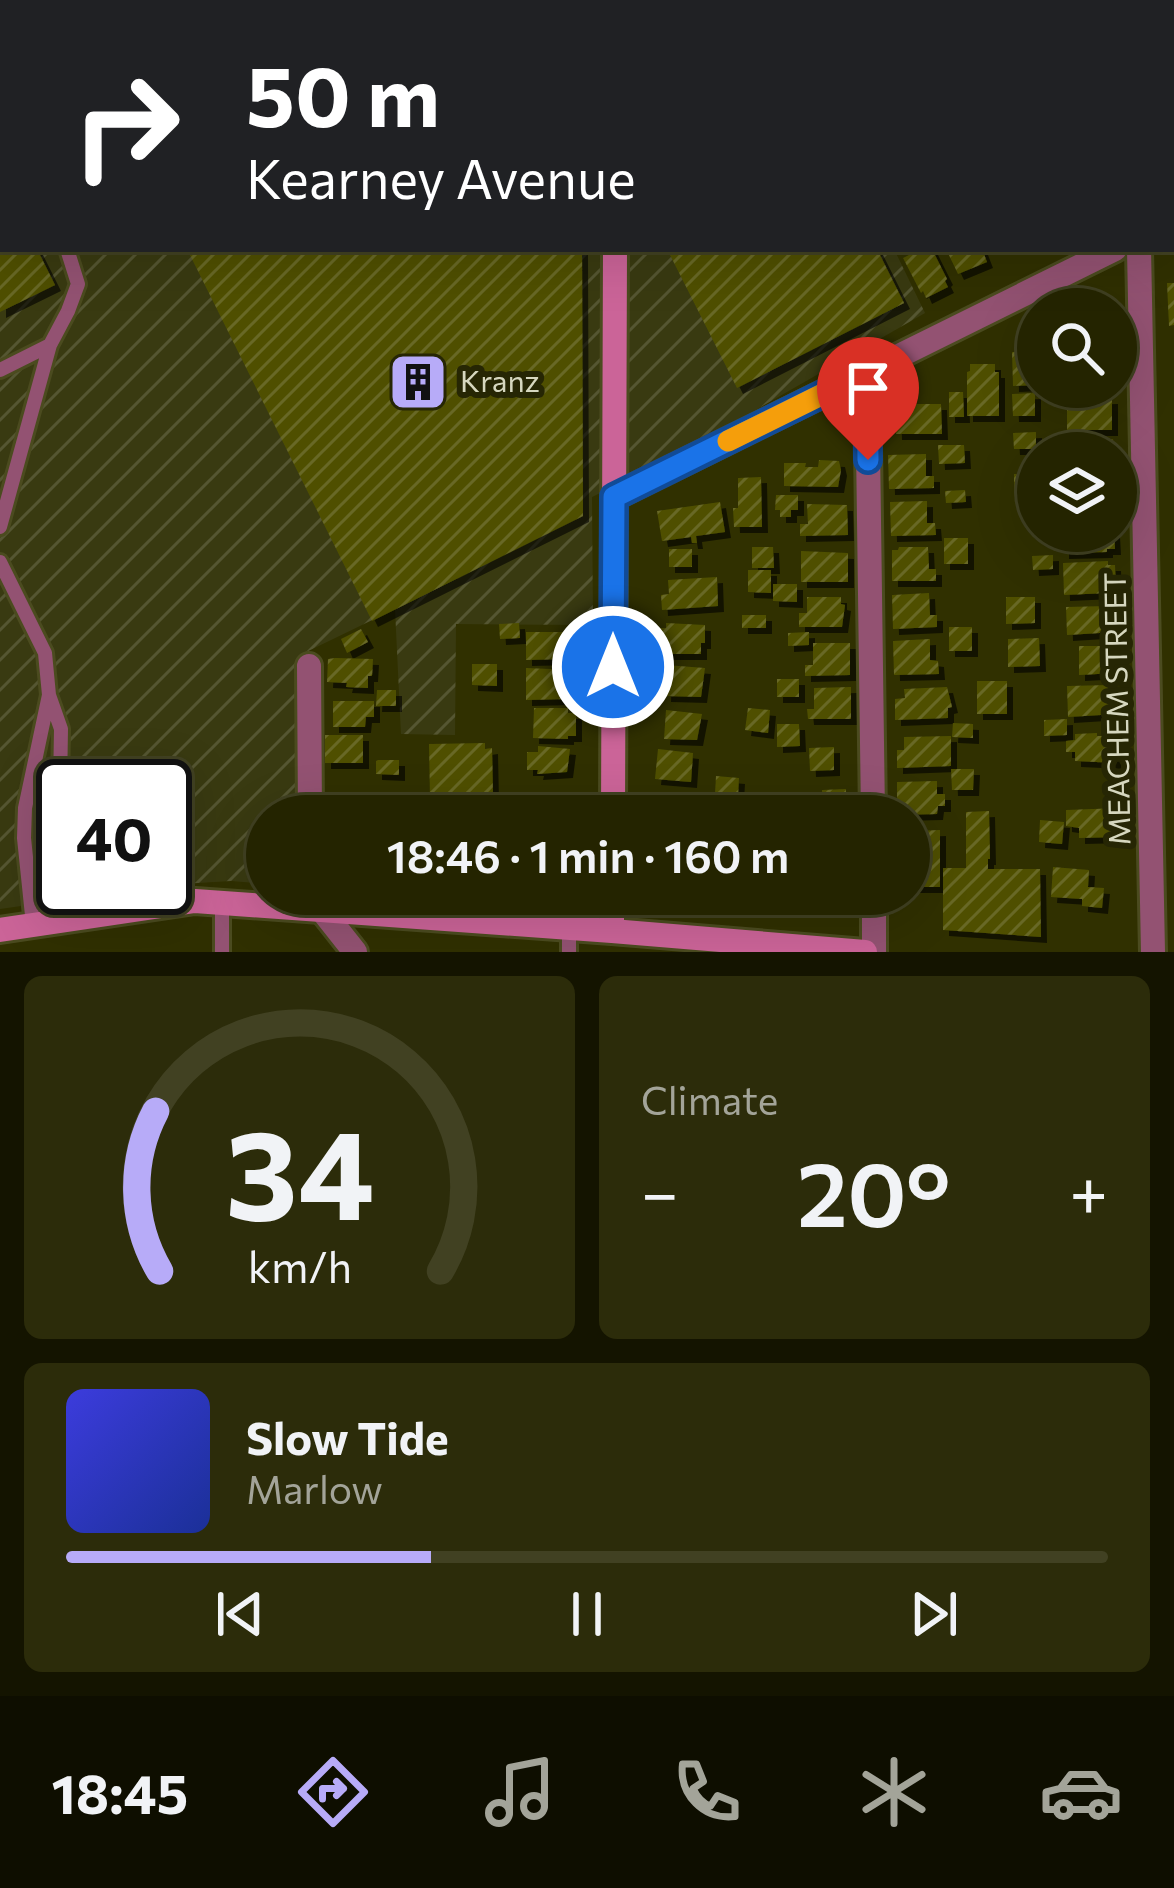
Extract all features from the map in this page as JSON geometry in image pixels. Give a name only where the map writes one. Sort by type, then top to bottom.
[{"type":"street","points":[[613,795],[615,252]]},
{"type":"street","points":[[614,497],[1109,252]]},
{"type":"street","name":"MEACHEM STREET","points":[[1139,252],[1162,846],[1153,952]]},
{"type":"street","points":[[867,372],[872,795]]},
{"type":"street","points":[[309,666],[310,795]]},
{"type":"street","points":[[0,930],[195,901],[246,902]]},
{"type":"street","points":[[328,915],[355,952]]},
{"type":"street","points":[[467,915],[569,940],[622,938],[865,952]]},
{"type":"street","points":[[874,915],[874,952]]},
{"type":"lane","points":[[0,526],[50,345],[78,284],[68,252]]},
{"type":"lane","points":[[0,370],[50,345]]},
{"type":"lane","points":[[0,562],[45,653],[50,695],[61,730],[61,759]]},
{"type":"lane","points":[[33,925],[25,808],[50,695]]},
{"type":"lane","points":[[222,903],[222,952]]},
{"type":"lane","points":[[67,915],[68,920]]},
{"type":"lane","points":[[495,915],[495,922]]},
{"type":"shaded area","points":[[0,252],[895,252],[925,313],[670,459],[592,497],[593,625],[456,624],[455,735],[401,734],[395,609],[300,655],[299,795],[246,795],[246,882],[192,883],[192,759],[36,759],[36,904],[0,909]]},
{"type":"building","points":[[0,252],[38,252],[55,285],[0,312]]},
{"type":"building","name":"Kranz","points":[[188,252],[582,252],[583,516],[372,621]]},
{"type":"building","points":[[669,252],[878,252],[904,303],[737,388]]},
{"type":"building","points":[[934,252],[948,287],[926,298],[903,258]]},
{"type":"building","points":[[947,252],[983,252],[987,262],[958,274]]},
{"type":"building","points":[[1167,283],[1174,283],[1174,325],[1169,326]]},
{"type":"building","points":[[1012,352],[1017,352],[1017,386],[1013,386]]},
{"type":"building","points":[[970,364],[995,364],[999,416],[967,416]]},
{"type":"building","points":[[949,392],[963,392],[964,417],[949,417]]},
{"type":"building","points":[[1012,394],[1017,394],[1017,408],[1035,408],[1035,416],[1013,416]]},
{"type":"building","points":[[895,404],[941,404],[942,434],[896,434]]},
{"type":"building","points":[[1067,408],[1112,408],[1112,430],[1067,430]]},
{"type":"building","points":[[938,445],[964,445],[965,463],[939,464]]},
{"type":"building","points":[[926,454],[926,476],[934,476],[934,488],[889,489],[888,455]]},
{"type":"building","points":[[819,460],[839,461],[838,487],[784,486],[784,463],[818,467]]},
{"type":"building","points":[[761,477],[762,527],[734,527],[738,478]]},
{"type":"building","points":[[965,490],[966,502],[946,503],[945,491]]},
{"type":"building","points":[[776,495],[798,495],[798,510],[791,510],[791,517],[780,517],[780,510],[775,510]]},
{"type":"building","points":[[927,501],[927,523],[935,523],[936,535],[891,536],[890,502]]},
{"type":"building","points":[[720,502],[725,532],[696,536],[697,543],[691,537],[662,541],[657,511]]},
{"type":"building","points":[[807,504],[847,505],[848,535],[800,536],[800,524],[808,524]]},
{"type":"building","points":[[944,538],[968,538],[968,564],[944,564]]},
{"type":"building","points":[[752,547],[773,547],[774,568],[752,568]]},
{"type":"building","points":[[928,547],[929,569],[936,569],[936,581],[892,581],[892,550]]},
{"type":"building","points":[[669,549],[692,549],[692,567],[669,567]]},
{"type":"building","points":[[801,551],[848,553],[848,582],[801,582]]},
{"type":"building","points":[[1053,555],[1053,569],[1033,570],[1032,556]]},
{"type":"building","points":[[1108,561],[1115,565],[1116,590],[1064,595],[1063,563]]},
{"type":"building","points":[[748,570],[771,570],[771,593],[748,592]]},
{"type":"building","points":[[717,577],[718,606],[662,610],[661,595],[669,594],[668,580]]},
{"type":"building","points":[[773,584],[797,584],[797,602],[773,601]]},
{"type":"building","points":[[929,593],[930,615],[937,615],[937,627],[893,629],[892,595]]},
{"type":"building","points":[[807,597],[841,597],[845,605],[842,627],[799,627],[799,613],[807,613]]},
{"type":"building","points":[[1006,597],[1035,597],[1035,623],[1006,624]]},
{"type":"building","points":[[1066,607],[1115,608],[1116,632],[1067,635]]},
{"type":"building","points":[[742,615],[766,615],[766,628],[742,628]]},
{"type":"building","points":[[519,623],[520,638],[500,639],[499,624]]},
{"type":"building","points":[[666,623],[705,625],[701,654],[660,651],[660,628],[666,628]]},
{"type":"building","points":[[949,627],[972,627],[972,651],[949,651]]},
{"type":"building","points":[[361,629],[368,642],[347,653],[341,639]]},
{"type":"building","points":[[526,632],[574,632],[574,651],[568,651],[568,659],[526,660]]},
{"type":"building","points":[[809,632],[809,645],[788,646],[788,633]]},
{"type":"building","points":[[1039,638],[1040,666],[1008,667],[1008,639]]},
{"type":"building","points":[[930,639],[930,660],[938,661],[939,674],[894,675],[893,641]]},
{"type":"building","points":[[813,643],[850,643],[850,675],[805,676],[805,665],[813,665]]},
{"type":"building","points":[[1079,646],[1116,649],[1117,673],[1079,675]]},
{"type":"building","points":[[328,659],[373,659],[368,688],[327,682]]},
{"type":"building","points":[[472,664],[497,664],[497,686],[472,685]]},
{"type":"building","points":[[666,665],[705,668],[701,697],[665,696]]},
{"type":"building","points":[[526,668],[575,670],[569,699],[526,700]]},
{"type":"building","points":[[777,679],[799,679],[799,697],[777,697]]},
{"type":"building","points":[[977,681],[1007,681],[1007,714],[977,714]]},
{"type":"building","points":[[1067,686],[1117,687],[1117,714],[1068,717]]},
{"type":"building","points":[[851,687],[851,719],[808,719],[807,709],[814,709],[814,688]]},
{"type":"building","points":[[947,687],[952,707],[948,718],[895,720],[895,699],[905,698],[904,689]]},
{"type":"building","points":[[377,690],[396,690],[396,706],[376,706]]},
{"type":"building","points":[[333,701],[374,701],[374,717],[366,717],[365,727],[333,727]]},
{"type":"building","points":[[534,708],[568,708],[568,713],[576,713],[576,736],[533,738]]},
{"type":"building","points":[[748,708],[770,710],[768,733],[745,730]]},
{"type":"building","points":[[666,710],[702,714],[697,740],[664,739]]},
{"type":"building","points":[[1067,719],[1067,735],[1044,736],[1044,720]]},
{"type":"building","points":[[953,723],[973,724],[973,738],[952,737]]},
{"type":"building","points":[[777,724],[799,724],[800,746],[777,747]]},
{"type":"building","points":[[1075,734],[1116,736],[1117,763],[1075,761],[1075,752],[1066,752],[1066,741],[1075,740]]},
{"type":"building","points":[[325,735],[363,735],[363,763],[325,763]]},
{"type":"building","points":[[951,736],[951,766],[897,768],[897,750],[904,750],[904,737]]},
{"type":"building","points":[[485,743],[485,749],[492,748],[493,794],[553,795],[430,795],[429,744]]},
{"type":"building","points":[[538,746],[570,749],[567,772],[527,770],[527,752],[538,752]]},
{"type":"building","points":[[834,747],[834,770],[810,771],[809,748]]},
{"type":"building","points":[[658,749],[693,753],[691,782],[655,779]]},
{"type":"building","points":[[378,760],[399,760],[399,775],[376,774]]},
{"type":"building","points":[[951,769],[974,769],[973,790],[952,790]]},
{"type":"building","points":[[716,776],[739,778],[738,795],[715,794]]},
{"type":"building","points":[[937,781],[937,794],[945,794],[945,806],[930,814],[930,795],[897,795],[897,782]]},
{"type":"building","points":[[846,789],[846,795],[822,795],[822,790]]},
{"type":"building","points":[[1120,808],[1120,837],[1079,838],[1079,828],[1066,826],[1066,810]]},
{"type":"building","points":[[989,811],[988,869],[1040,869],[1041,937],[943,930],[943,868],[966,868],[966,812]]},
{"type":"building","points":[[1040,820],[1064,822],[1062,844],[1039,842]]},
{"type":"building","points":[[930,830],[940,830],[940,887],[930,887]]},
{"type":"building","points":[[1053,867],[1089,870],[1088,887],[1104,888],[1102,908],[1082,906],[1082,899],[1051,897]]},
{"type":"slow traffic","points":[[728,441],[825,393]]},
{"type":"place","name":"Kranz","points":[[418,382]]},
{"type":"route","points":[[613,667],[614,497],[867,372],[868,460]]}]
